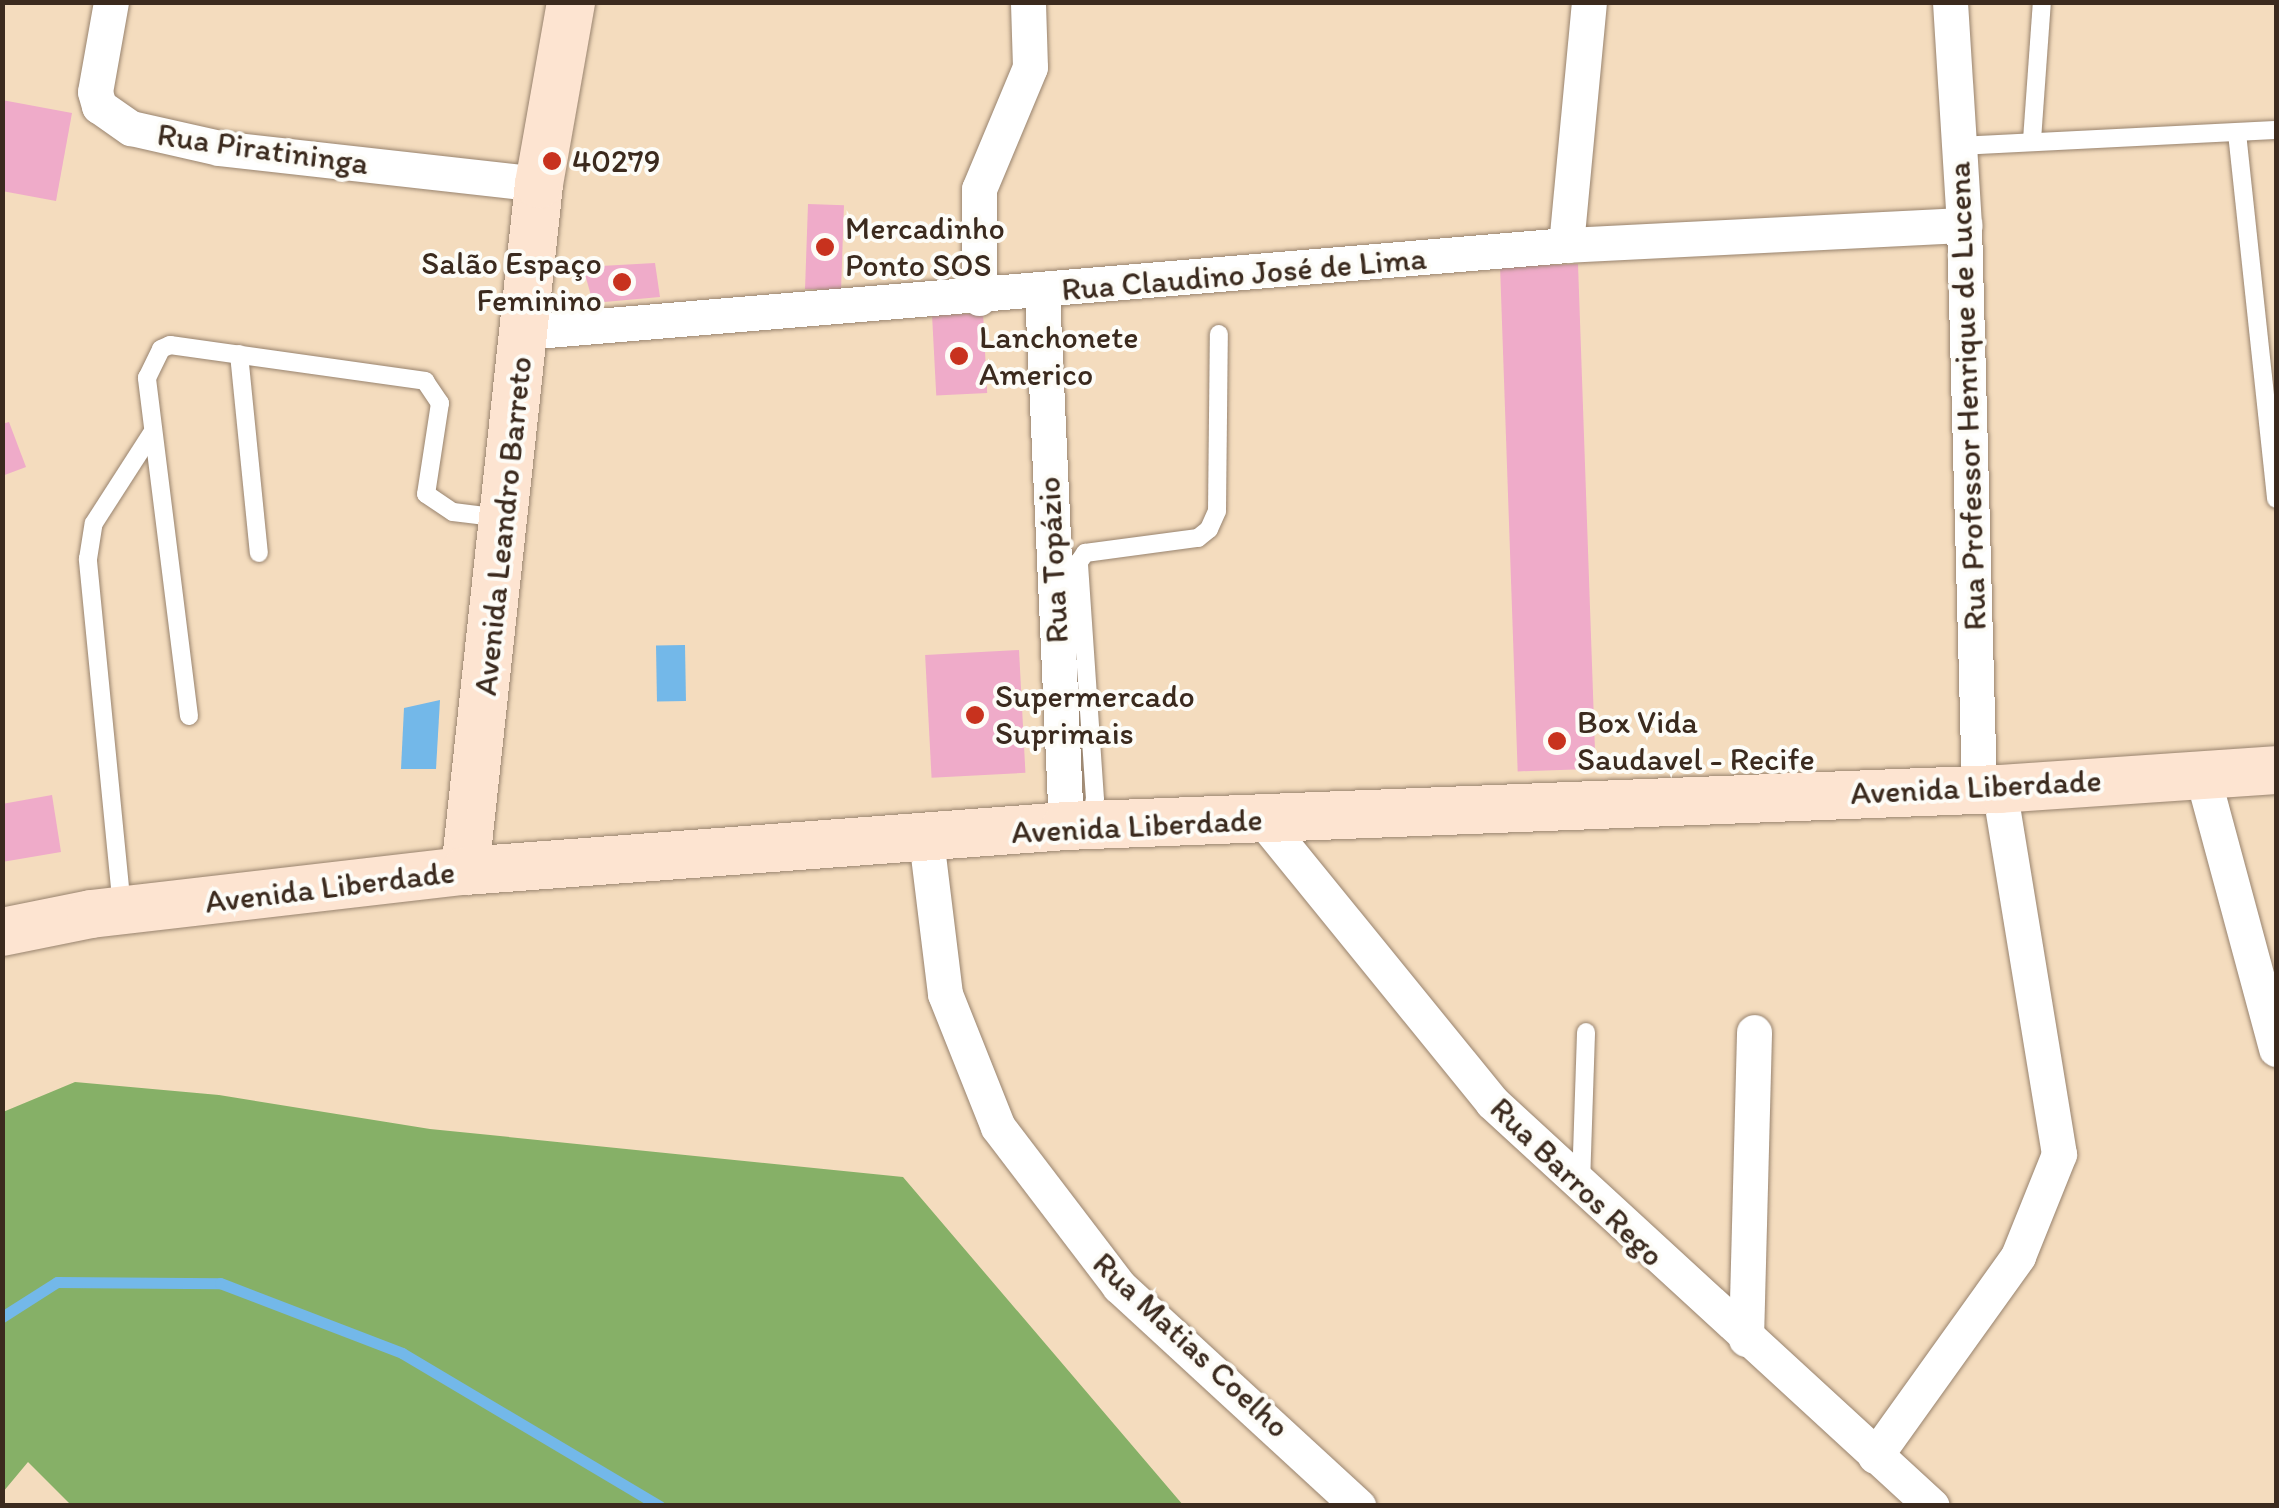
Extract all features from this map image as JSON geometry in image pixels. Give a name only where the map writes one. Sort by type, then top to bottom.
[{"type":"main road","name":"Avenida Leandro Barreto","points":[[465,871],[506,519],[539,184],[571,2]]},
{"type":"main road","name":"Avenida Liberdade","points":[[2,932],[122,910],[465,871],[1078,825],[1989,790],[2276,770]]},
{"type":"street","name":"Rua Piratininga","points":[[112,2],[95,92],[99,106],[131,128],[218,148],[539,184]]},
{"type":"street","points":[[979,298],[978,189],[1030,67],[1028,2]]},
{"type":"street","points":[[1566,245],[1590,2]]},
{"type":"street","name":"Rua Professor Henrique de Lucena","points":[[1875,1456],[2018,1256],[2060,1154],[1989,790],[1950,2]]},
{"type":"street","name":"Rua Claudino José de Lima","points":[[524,332],[1042,293],[1566,245],[1964,225]]},
{"type":"street","name":"Rua Topázio","points":[[1042,293],[1078,825]]},
{"type":"street","points":[[2202,774],[2276,1048]]},
{"type":"street","name":"Rua Barros Rego","points":[[1263,820],[1412,1010],[1582,1190],[1932,1506]]},
{"type":"street","name":"Rua Matias Coelho","points":[[926,838],[945,994],[998,1127],[1119,1286],[1358,1506]]},
{"type":"street","points":[[1746,1339],[1754,1032]]},
{"type":"lane","points":[[2032,140],[2042,2]]},
{"type":"lane","points":[[1958,146],[2276,130]]},
{"type":"lane","points":[[2238,133],[2276,499]]},
{"type":"lane","points":[[1078,825],[1095,799],[1079,562],[1085,553],[1198,538],[1209,528],[1217,511],[1218,334]]},
{"type":"lane","points":[[189,716],[147,378],[161,349],[239,354],[426,381],[440,403],[426,494],[453,512],[506,519]]},
{"type":"lane","points":[[239,354],[259,553]]},
{"type":"lane","points":[[122,910],[88,559],[94,523],[152,432]]},
{"type":"lane","points":[[1582,1190],[1586,1032]]},
{"type":"green space","points":[[75,1082],[219,1095],[430,1129],[903,1177],[1183,1505],[72,1506],[28,1462],[3,1492],[3,1112]]},
{"type":"water","points":[[685,645],[686,701],[657,701],[656,646]]},
{"type":"water","points":[[440,700],[436,769],[401,769],[404,708]]},
{"type":"building","points":[[2,100],[72,113],[56,201],[2,191]]},
{"type":"building","name":"Mercadinho Ponto SOS","points":[[808,204],[844,205],[841,290],[805,289]]},
{"type":"building","name":"Salão Espaço Feminino","points":[[655,263],[660,297],[593,303],[583,267]]},
{"type":"building","points":[[1578,264],[1596,769],[1518,771],[1500,267]]},
{"type":"building","name":"Lanchonete Americo","points":[[983,313],[987,393],[936,396],[932,316]]},
{"type":"building","points":[[9,422],[26,467],[2,476],[2,424]]},
{"type":"building","name":"Supermercado Suprimais","points":[[1019,650],[1025,773],[932,778],[925,655]]},
{"type":"building","points":[[52,795],[61,852],[2,862],[2,804]]},
{"type":"waterway","points":[[2,1317],[57,1282],[220,1283],[402,1353],[660,1506]]},
{"type":"place","name":"40279","points":[[552,161]]},
{"type":"place","name":"Mercadinho Ponto SOS","points":[[825,247]]},
{"type":"place","name":"Salão Espaço Feminino","points":[[622,282]]},
{"type":"place","name":"Lanchonete Americo","points":[[959,356]]},
{"type":"place","name":"Supermercado Suprimais","points":[[975,715]]},
{"type":"place","name":"Box Vida Saudavel - Recife","points":[[1557,741]]}]
